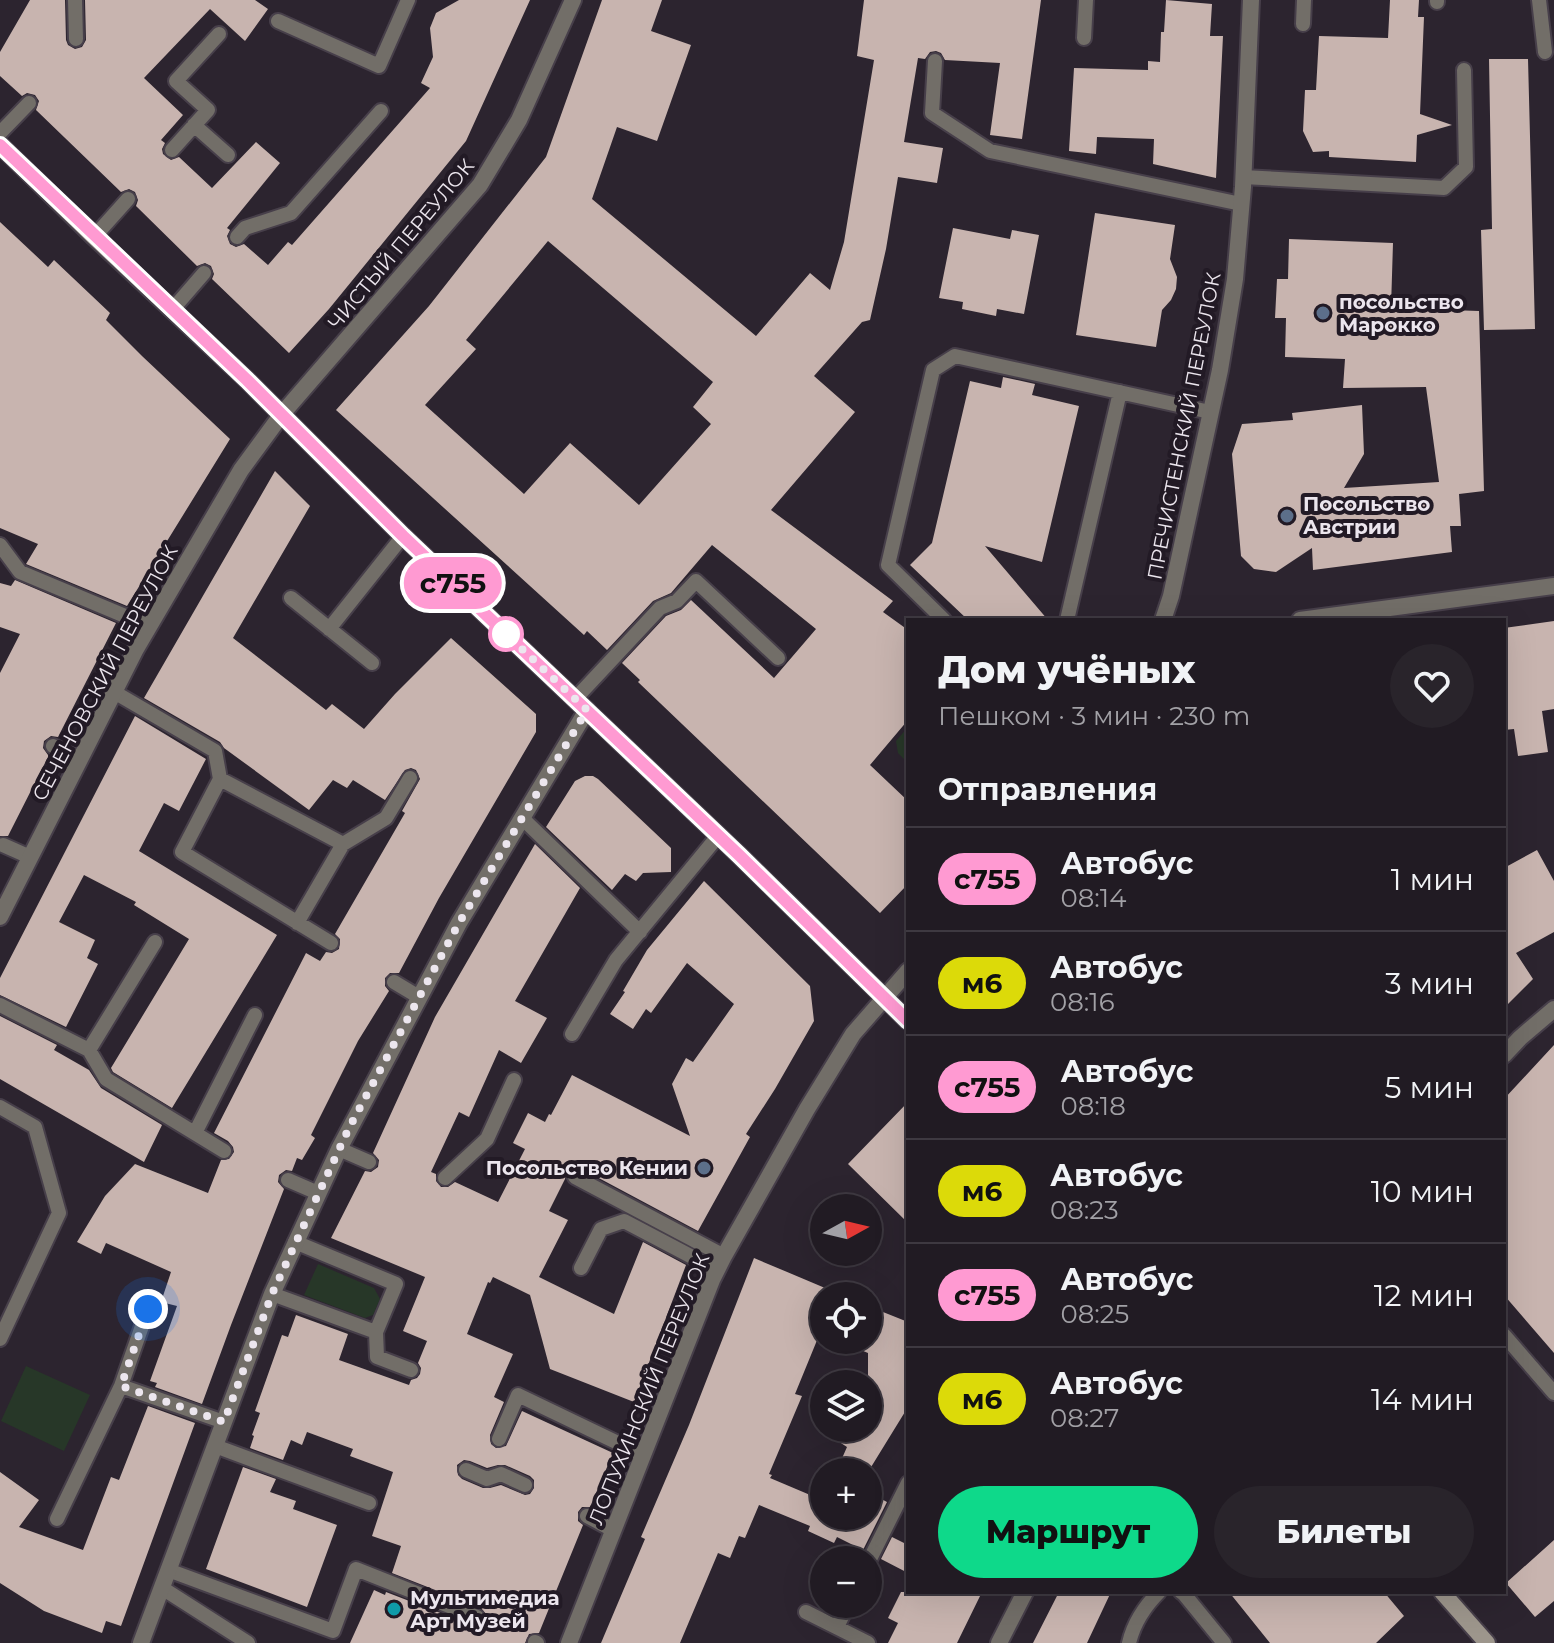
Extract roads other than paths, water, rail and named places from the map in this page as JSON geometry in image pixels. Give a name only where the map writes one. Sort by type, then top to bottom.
[{"type":"main road","points":[[0,145],[906,1019]]},
{"type":"main road","points":[[1444,1594],[1487,1643]]},
{"type":"street","name":"ЧИСТЫЙ ПЕРЕУЛОК","points":[[282,414],[480,185],[519,120],[573,0]]},
{"type":"street","name":"ПРЕЧИСТЕНСКИЙ ПЕРЕУЛОК","points":[[1164,618],[1171,596],[1228,327],[1235,279],[1251,0]]},
{"type":"street","name":"СЕЧЕНОВСКИЙ ПЕРЕУЛОК","points":[[0,917],[149,626],[241,470],[282,414]]},
{"type":"street","points":[[1315,618],[1554,586]]},
{"type":"street","points":[[141,1643],[272,1294],[295,1242],[339,1149],[419,997],[522,818],[581,705]]},
{"type":"street","points":[[885,997],[906,973]]},
{"type":"street","name":"ЛОПУХИНСКИЙ ПЕРЕУЛОК","points":[[569,1643],[720,1263],[835,1062],[853,1034],[885,997]]},
{"type":"street","points":[[1506,1053],[1554,1009]]},
{"type":"street","points":[[999,1643],[1024,1594]]},
{"type":"lane","points":[[75,0],[76,39]]},
{"type":"lane","points":[[278,21],[379,66],[408,0]]},
{"type":"lane","points":[[1084,38],[1086,0]]},
{"type":"lane","points":[[1303,24],[1304,0]]},
{"type":"lane","points":[[1539,0],[1545,52]]},
{"type":"lane","points":[[172,150],[208,110],[176,81],[219,34]]},
{"type":"lane","points":[[935,61],[932,113],[990,151],[1241,204]]},
{"type":"lane","points":[[1243,177],[1444,188],[1466,167],[1464,70]]},
{"type":"lane","points":[[0,133],[29,103]]},
{"type":"lane","points":[[237,237],[245,228],[291,213],[381,111]]},
{"type":"lane","points":[[194,125],[228,155]]},
{"type":"lane","points":[[94,237],[128,199]]},
{"type":"lane","points":[[172,310],[204,273]]},
{"type":"lane","points":[[942,618],[888,565],[933,370],[955,356],[1210,412]]},
{"type":"lane","points":[[1067,618],[1120,392]]},
{"type":"lane","points":[[329,629],[403,536]]},
{"type":"lane","points":[[0,545],[20,572],[149,626]]},
{"type":"lane","points":[[581,705],[660,608],[677,601],[696,581],[778,658]]},
{"type":"lane","points":[[291,598],[372,663]]},
{"type":"lane","points":[[114,692],[215,751],[220,779],[182,852],[331,943]]},
{"type":"lane","points":[[53,746],[80,759]]},
{"type":"lane","points":[[297,923],[343,844],[386,818],[410,778]]},
{"type":"lane","points":[[220,779],[343,844]]},
{"type":"lane","points":[[522,818],[640,932]]},
{"type":"lane","points":[[572,1034],[616,960],[718,836]]},
{"type":"lane","points":[[3,845],[30,857]]},
{"type":"lane","points":[[89,1050],[155,942]]},
{"type":"lane","points":[[394,982],[419,997]]},
{"type":"lane","points":[[0,1005],[89,1050],[106,1079],[224,1151]]},
{"type":"lane","points":[[195,1133],[255,1015]]},
{"type":"lane","points":[[445,1178],[487,1139],[514,1080]]},
{"type":"lane","points":[[0,1107],[35,1127],[59,1213],[0,1339]]},
{"type":"lane","points":[[339,1149],[369,1162]]},
{"type":"lane","points":[[575,1177],[720,1263]]},
{"type":"lane","points":[[288,1180],[318,1193]]},
{"type":"lane","points":[[581,1268],[601,1229],[624,1221],[720,1263]]},
{"type":"lane","points":[[295,1242],[396,1284],[376,1332],[377,1357],[411,1370]]},
{"type":"lane","points":[[272,1294],[376,1332]]},
{"type":"lane","points":[[57,1519],[121,1386],[148,1309]]},
{"type":"lane","points":[[1506,1337],[1554,1393]]},
{"type":"lane","points":[[121,1386],[224,1422]]},
{"type":"lane","points":[[499,1439],[518,1395],[643,1455]]},
{"type":"lane","points":[[215,1446],[369,1503]]},
{"type":"lane","points":[[466,1470],[487,1479],[501,1474],[525,1485]]},
{"type":"lane","points":[[876,1546],[906,1487]]},
{"type":"lane","points":[[587,1516],[613,1530]]},
{"type":"lane","points":[[168,1570],[333,1631],[356,1569],[477,1617]]},
{"type":"lane","points":[[162,1588],[248,1643]]},
{"type":"lane","points":[[1129,1643],[1143,1608],[1157,1594]]},
{"type":"lane","points":[[1184,1594],[1224,1643]]},
{"type":"lane","points":[[806,1612],[868,1643]]},
{"type":"lane","points":[[837,1627],[841,1618]]},
{"type":"place","name":"посольство Марокко","points":[[1323,313]]},
{"type":"place","name":"Посольство Австрии","points":[[1287,516]]},
{"type":"place","name":"Посольство Кении","points":[[704,1168]]},
{"type":"place","name":"Мультимедиа Арт Музей","points":[[394,1609]]}]
